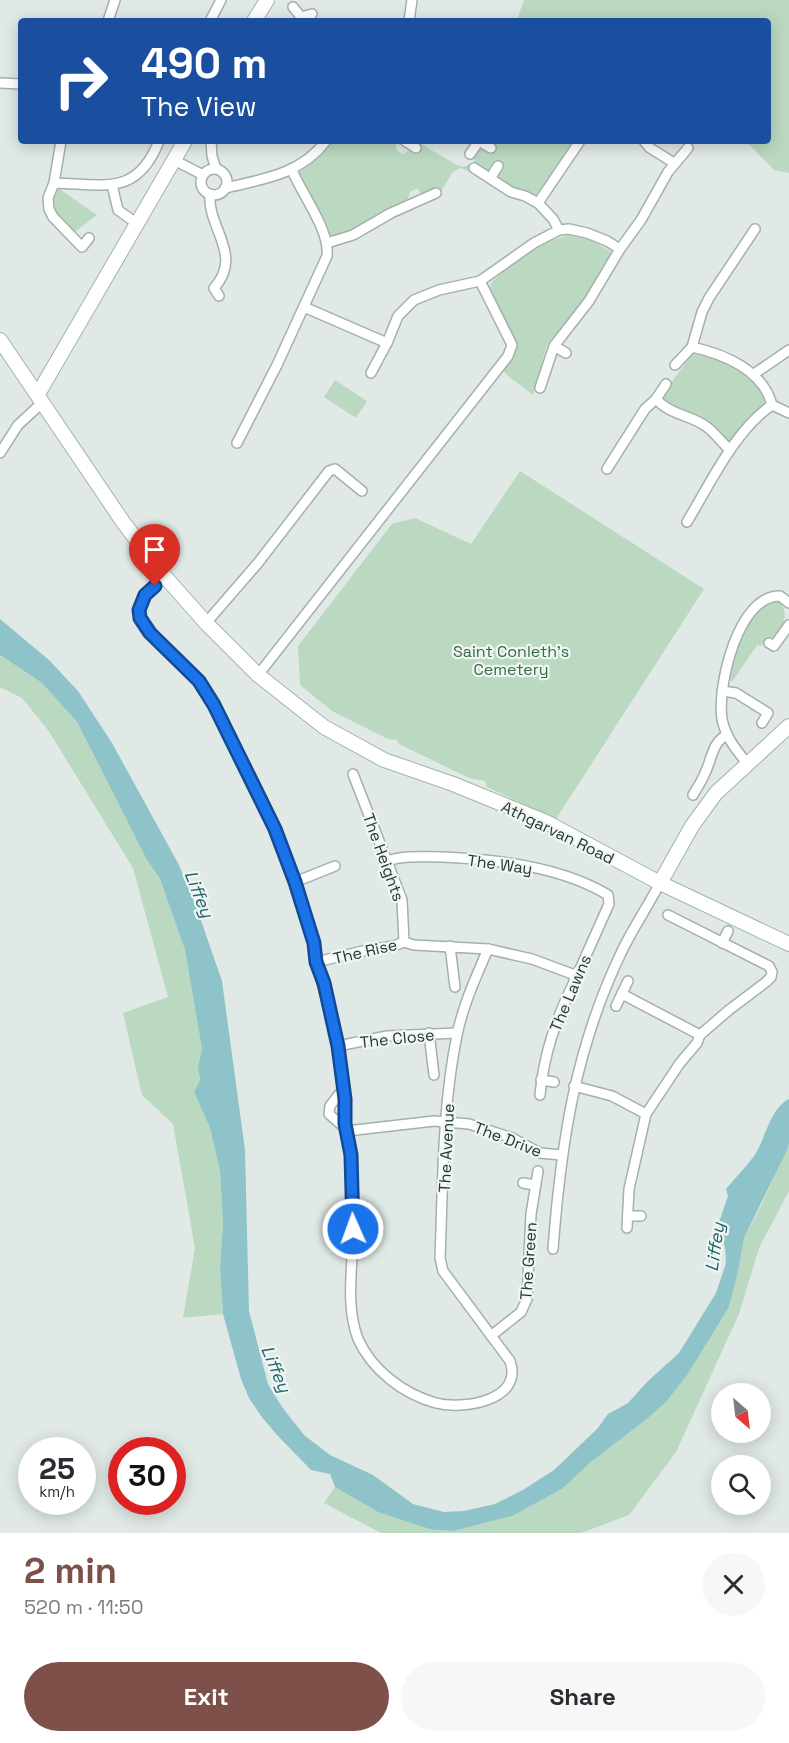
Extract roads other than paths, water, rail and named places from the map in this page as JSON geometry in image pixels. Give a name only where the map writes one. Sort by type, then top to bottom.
[{"type":"main road","points":[[256,18],[267,0]]},
{"type":"main road","points":[[40,398],[136,223],[183,144]]},
{"type":"main road","name":"Athgarvan Road","points":[[0,340],[123,522],[165,577],[206,623],[258,675],[324,727],[384,760],[453,784],[546,822],[660,884],[789,944]]},
{"type":"main road","points":[[660,884],[700,813],[716,793],[789,726]]},
{"type":"street","points":[[109,18],[115,0]]},
{"type":"street","points":[[212,18],[221,0]]},
{"type":"street","points":[[409,18],[412,0]]},
{"type":"street","points":[[293,7],[300,18]]},
{"type":"street","points":[[303,18],[312,14]]},
{"type":"street","points":[[0,83],[18,84]]},
{"type":"street","points":[[61,144],[54,183],[48,198],[50,209],[53,217],[82,246],[89,238]]},
{"type":"street","points":[[54,183],[112,185],[126,182],[146,168],[158,144]]},
{"type":"street","points":[[211,144],[216,169],[226,176],[225,188]]},
{"type":"street","points":[[216,169],[208,170],[203,175],[202,186],[210,194],[219,194],[225,188],[292,170],[318,152],[324,144]]},
{"type":"street","points":[[404,144],[416,148]]},
{"type":"street","points":[[470,154],[477,144]]},
{"type":"street","points":[[484,144],[491,148]]},
{"type":"street","points":[[538,203],[578,144]]},
{"type":"street","points":[[647,144],[674,163]]},
{"type":"street","points":[[540,388],[554,346],[589,301],[674,163],[688,148]]},
{"type":"street","points":[[174,160],[203,175]]},
{"type":"street","points":[[491,177],[498,166]]},
{"type":"street","points":[[474,168],[511,192],[538,203],[553,219],[559,230]]},
{"type":"street","points":[[237,444],[327,256],[327,243],[292,170]]},
{"type":"street","points":[[112,185],[118,210],[136,223]]},
{"type":"street","points":[[327,243],[366,230],[416,195],[436,193]]},
{"type":"street","points":[[202,286],[217,292],[227,261],[225,245],[210,210],[210,194]]},
{"type":"street","points":[[371,373],[398,316],[414,300],[439,290],[480,280],[534,243],[559,230],[569,229],[587,233],[620,249]]},
{"type":"street","points":[[675,365],[692,347],[702,312],[709,298],[756,229]]},
{"type":"street","points":[[258,675],[508,356],[512,345],[480,280]]},
{"type":"street","points":[[304,307],[387,343]]},
{"type":"street","points":[[554,346],[566,353]]},
{"type":"street","points":[[692,347],[705,350],[750,370],[770,396],[772,405]]},
{"type":"street","points":[[754,374],[789,350]]},
{"type":"street","points":[[483,368],[492,376]]},
{"type":"street","points":[[608,469],[645,409],[657,399],[666,384]]},
{"type":"street","points":[[0,453],[18,424],[40,398]]},
{"type":"street","points":[[657,399],[662,406],[707,427],[730,450]]},
{"type":"street","points":[[772,405],[789,412]]},
{"type":"street","points":[[687,522],[730,450],[750,424],[772,405]]},
{"type":"street","points":[[248,425],[258,430]]},
{"type":"street","points":[[206,623],[256,566],[330,471],[335,469],[362,491]]},
{"type":"street","points":[[165,577],[145,595],[139,610],[140,618],[150,633],[199,681],[214,705],[275,829],[295,882],[314,943],[316,962],[324,983],[338,1046],[347,1130]]},
{"type":"street","points":[[747,763],[727,735],[722,722],[720,702],[734,642],[756,606],[765,598],[772,595],[780,596],[789,603]]},
{"type":"street","points":[[769,643],[774,646],[789,624]]},
{"type":"street","points":[[722,691],[736,693],[768,713],[762,723]]},
{"type":"street","points":[[693,795],[705,775],[716,744],[727,735]]},
{"type":"street","name":"The Heights","points":[[353,774],[402,900],[405,942]]},
{"type":"street","points":[[361,795],[372,790]]},
{"type":"street","name":"The Way","points":[[387,861],[416,856],[475,858],[524,865],[573,879],[608,894]]},
{"type":"street","points":[[295,882],[335,866]]},
{"type":"street","points":[[554,1249],[561,1155],[574,1086],[584,1050],[622,950],[660,884]]},
{"type":"street","name":"The Lawns","points":[[540,1095],[544,1061],[551,1036],[575,975],[580,969],[606,910],[610,899],[608,894]]},
{"type":"street","points":[[627,1228],[629,1189],[646,1114],[680,1063],[697,1043],[700,1035],[771,977],[772,972],[769,966],[668,915]]},
{"type":"street","points":[[723,943],[728,931]]},
{"type":"street","name":"The Rise","points":[[316,962],[405,942],[414,945],[488,949],[532,959],[575,975]]},
{"type":"street","points":[[450,946],[455,987]]},
{"type":"street","name":"The Avenue","points":[[347,1130],[351,1155],[353,1229],[351,1306],[358,1338],[378,1368],[392,1381],[422,1398],[451,1405],[476,1405],[498,1395],[510,1383],[512,1375],[510,1362],[449,1280],[441,1265],[446,1122],[450,1079],[457,1033],[470,991],[488,949]]},
{"type":"street","points":[[616,1006],[628,981]]},
{"type":"street","points":[[622,994],[700,1035]]},
{"type":"street","points":[[429,1033],[434,1075]]},
{"type":"street","name":"The Close","points":[[338,1046],[387,1036],[457,1033]]},
{"type":"street","points":[[542,1080],[554,1082]]},
{"type":"street","points":[[574,1086],[612,1096],[646,1114]]},
{"type":"street","points":[[344,1089],[330,1106],[329,1114],[347,1130]]},
{"type":"street","name":"The Drive","points":[[347,1130],[403,1124],[446,1122],[469,1124],[512,1138],[540,1153],[561,1155]]},
{"type":"street","name":"The Green","points":[[491,1336],[521,1312],[527,1299],[531,1214],[538,1171]]},
{"type":"street","points":[[523,1183],[535,1185]]},
{"type":"street","points":[[628,1216],[641,1216]]},
{"type":"water","points":[[0,619],[49,660],[78,691],[112,743],[179,865],[197,909],[222,981],[245,1150],[249,1311],[268,1384],[282,1407],[304,1435],[330,1455],[373,1475],[413,1504],[444,1512],[464,1511],[495,1504],[523,1490],[554,1470],[598,1428],[608,1414],[628,1403],[679,1353],[716,1293],[726,1263],[725,1247],[718,1225],[728,1196],[726,1189],[754,1156],[772,1117],[789,1099],[787,1150],[744,1238],[729,1307],[688,1374],[666,1402],[591,1462],[562,1489],[512,1516],[453,1531],[430,1529],[378,1512],[335,1487],[330,1474],[311,1470],[277,1435],[249,1398],[241,1379],[223,1314],[220,1267],[223,1223],[220,1171],[210,1128],[194,1092],[200,1080],[198,1067],[202,1049],[185,950],[160,879],[147,860],[77,722],[42,683],[0,655]]},
{"type":"park label","name":"Saint Conleth's Cemetery","points":[[511,660]]},
{"type":"water label","name":"Liffey","points":[[199,894]]},
{"type":"water label","name":"Liffey","points":[[715,1247]]},
{"type":"water label","name":"Liffey","points":[[276,1369]]}]
